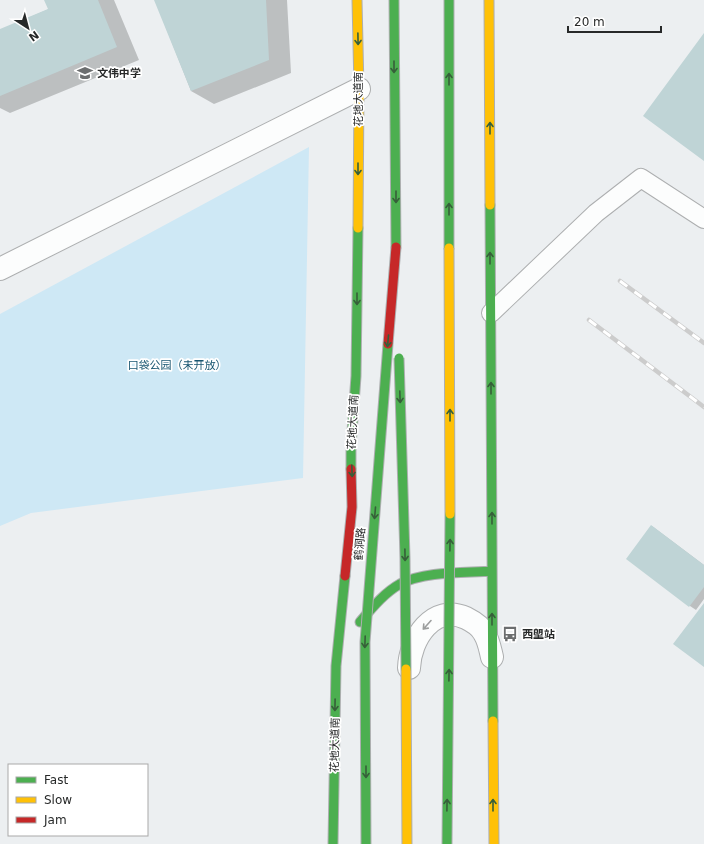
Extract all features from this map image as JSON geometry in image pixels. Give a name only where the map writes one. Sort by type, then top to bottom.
[{"type":"main road","name":"花地大道南","points":[[333,844],[336,666],[352,507],[351,446],[356,376],[359,89],[357,0]]},
{"type":"main road","points":[[394,0],[396,246],[399,332]]},
{"type":"main road","points":[[447,844],[450,519],[449,0]]},
{"type":"main road","points":[[489,0],[494,844]]},
{"type":"main road","name":"鹤洞路","points":[[366,844],[365,642],[396,246]]},
{"type":"main road","points":[[399,348],[405,558],[407,844]]},
{"type":"main road","points":[[336,666],[340,652],[351,633],[381,598],[400,584],[420,576],[492,571]]},
{"type":"street","points":[[0,269],[359,89]]},
{"type":"street","points":[[407,844],[410,660],[414,644],[423,629],[431,620],[448,615],[459,615],[472,621],[484,632],[489,643],[492,660]]},
{"type":"lane","points":[[491,313],[596,213],[640,178],[704,219]]},
{"type":"green space","name":"口袋公园（未开放）","points":[[309,147],[303,478],[31,513],[0,526],[0,314]]},
{"type":"building","points":[[44,0],[98,0],[117,47],[0,96],[0,29],[48,9]]},
{"type":"building","points":[[154,0],[266,0],[269,60],[191,91]]},
{"type":"building","points":[[704,33],[704,161],[643,116]]},
{"type":"building","points":[[651,525],[704,565],[704,587],[689,607],[626,559]]},
{"type":"building","points":[[704,603],[704,667],[673,644]]},
{"type":"railway","points":[[620,281],[704,343]]},
{"type":"railway","points":[[589,320],[704,407]]},
{"type":"traffic: fast","points":[[394,0],[396,247]]},
{"type":"traffic: fast","points":[[449,0],[449,248]]},
{"type":"traffic: fast","points":[[490,205],[493,721]]},
{"type":"traffic: fast","points":[[351,469],[351,446],[356,376],[358,228]]},
{"type":"traffic: fast","points":[[366,844],[365,642],[388,344]]},
{"type":"traffic: fast","points":[[399,358],[405,558],[406,669]]},
{"type":"traffic: fast","points":[[447,844],[450,514]]},
{"type":"traffic: fast","points":[[360,622],[378,601],[400,584],[410,580],[445,573],[492,571]]},
{"type":"traffic: fast","points":[[333,844],[336,666],[345,576]]},
{"type":"traffic: slow","points":[[357,0],[359,89],[358,228]]},
{"type":"traffic: slow","points":[[489,0],[490,205]]},
{"type":"traffic: slow","points":[[449,248],[450,514]]},
{"type":"traffic: slow","points":[[406,669],[407,844]]},
{"type":"traffic: slow","points":[[493,721],[494,844]]},
{"type":"traffic: jam","points":[[388,344],[396,247]]},
{"type":"traffic: jam","points":[[345,576],[352,507],[351,469]]},
{"type":"place","name":"文伟中学","points":[[85,73]]},
{"type":"place","name":"西塱站","points":[[510,634]]}]
